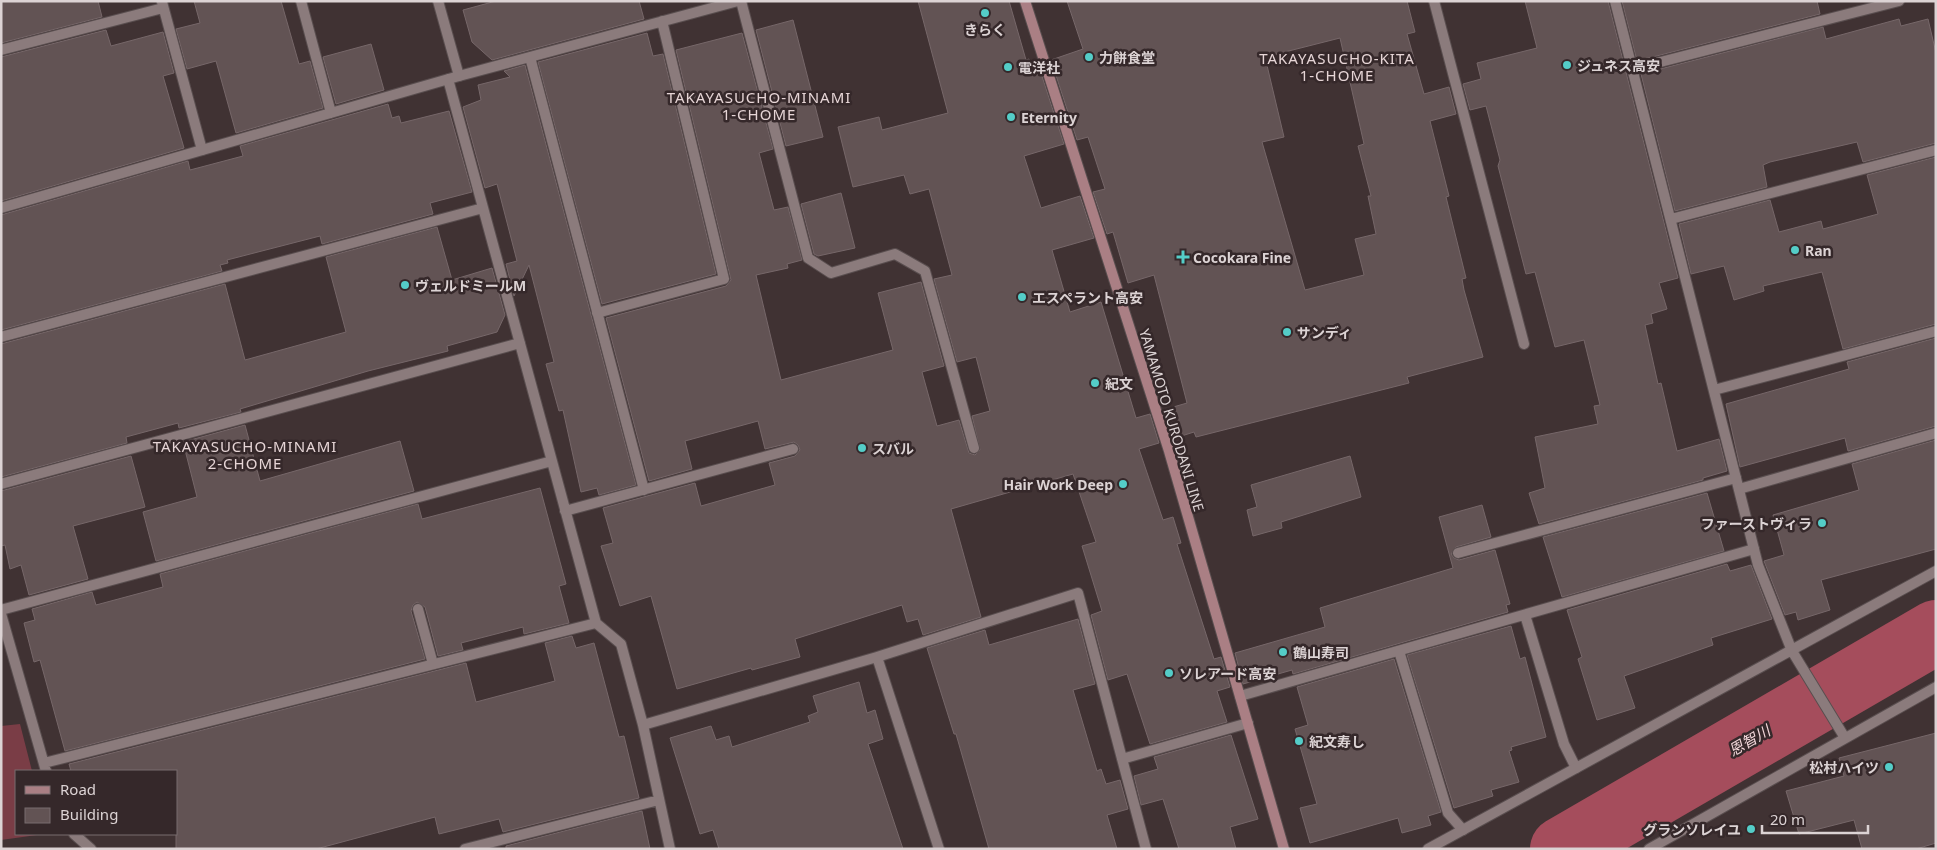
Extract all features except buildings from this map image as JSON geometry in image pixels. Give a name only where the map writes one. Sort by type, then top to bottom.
[{"type":"main road","name":"YAMAMOTO KURODANI LINE","points":[[1025,1],[1169,451],[1284,849]]},
{"type":"street","points":[[301,1],[331,113]]},
{"type":"street","points":[[438,1],[459,76]]},
{"type":"street","points":[[1,208],[448,79],[740,1],[808,258],[831,273],[895,254],[925,271],[974,448]]},
{"type":"street","points":[[1434,1],[1524,344]]},
{"type":"street","points":[[1614,1],[1633,69],[1758,564],[1792,651],[1845,738]]},
{"type":"street","points":[[1633,69],[1899,1]]},
{"type":"street","points":[[1,50],[162,5],[202,150]]},
{"type":"street","points":[[597,313],[724,279],[662,21]]},
{"type":"street","points":[[530,57],[644,490]]},
{"type":"street","points":[[448,79],[596,623],[621,644],[643,725],[670,849]]},
{"type":"street","points":[[1671,219],[1936,150]]},
{"type":"street","points":[[1,337],[483,208]]},
{"type":"street","points":[[1714,390],[1936,331]]},
{"type":"street","points":[[1,484],[520,343]]},
{"type":"street","points":[[1458,553],[1936,432]]},
{"type":"street","points":[[565,511],[793,449]]},
{"type":"street","points":[[1,610],[552,461]]},
{"type":"street","points":[[1240,696],[1754,549]]},
{"type":"street","points":[[1428,849],[1936,571]]},
{"type":"street","points":[[643,725],[877,657],[1078,593],[1146,849]]},
{"type":"street","points":[[418,610],[433,664]]},
{"type":"street","points":[[1,614],[3,628],[45,767],[433,664],[596,623]]},
{"type":"street","points":[[1525,615],[1564,744],[1576,768]]},
{"type":"street","points":[[1399,651],[1448,813],[1462,830]]},
{"type":"street","points":[[877,657],[939,849]]},
{"type":"street","points":[[1649,849],[1936,687]]},
{"type":"street","points":[[1122,759],[1248,723]]},
{"type":"street","points":[[465,849],[480,847],[659,800]]},
{"type":"street","points":[[75,835],[91,849]]},
{"type":"shaded area","points":[[20,724],[32,770],[15,770],[15,835],[37,835],[1,840],[1,726]]},
{"type":"waterway","name":"恩智川","points":[[1562,849],[1936,632]]},
{"type":"place","name":"きらく","points":[[985,13]]},
{"type":"place","name":"力餅食堂","points":[[1089,57]]},
{"type":"place","name":"ジュネス高安","points":[[1567,65]]},
{"type":"place","name":"電洋社","points":[[1008,67]]},
{"type":"place","name":"Eternity","points":[[1011,117]]},
{"type":"place","name":"Ran","points":[[1795,250]]},
{"type":"place","name":"Cocokara Fine","points":[[1183,257]]},
{"type":"place","name":"ヴェルドミールM","points":[[405,285]]},
{"type":"place","name":"エスペラント高安","points":[[1022,297]]},
{"type":"place","name":"サンディ","points":[[1287,332]]},
{"type":"place","name":"紀文","points":[[1095,383]]},
{"type":"place","name":"スバル","points":[[862,448]]},
{"type":"place","name":"Hair Work Deep","points":[[1123,484]]},
{"type":"place","name":"ファーストヴィラ","points":[[1822,523]]},
{"type":"place","name":"鶴山寿司","points":[[1283,652]]},
{"type":"place","name":"ソレアード高安","points":[[1169,673]]},
{"type":"place","name":"紀文寿し","points":[[1299,741]]},
{"type":"place","name":"松村ハイツ","points":[[1889,767]]},
{"type":"place","name":"グランソレイユ","points":[[1751,829]]},
{"type":"district","name":"TAKAYASUCHO-KITA 1-CHOME","points":[[1337,66]]},
{"type":"district","name":"TAKAYASUCHO-MINAMI 1-CHOME","points":[[759,106]]},
{"type":"district","name":"TAKAYASUCHO-MINAMI 2-CHOME","points":[[245,454]]}]
